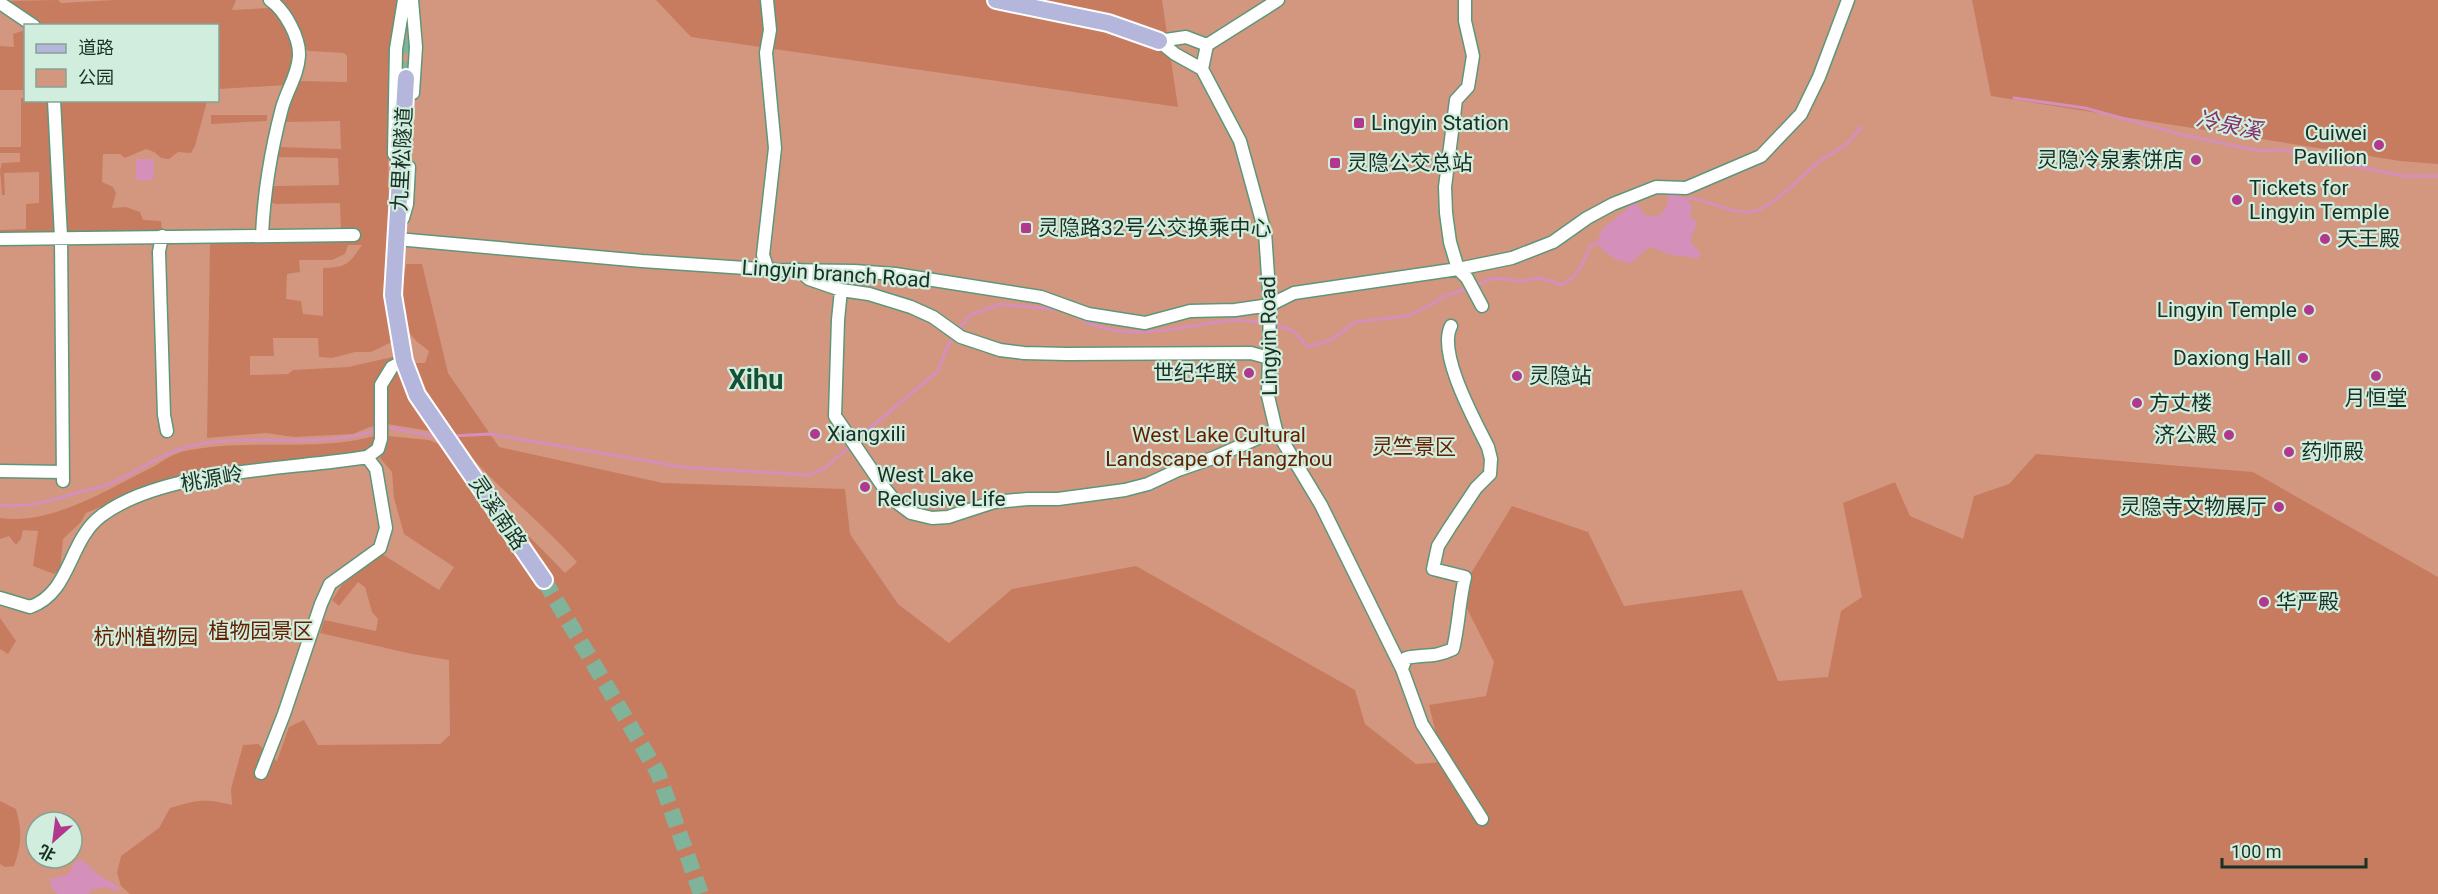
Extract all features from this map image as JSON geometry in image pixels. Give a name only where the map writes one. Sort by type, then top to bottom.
[{"type":"main road","points":[[996,0],[1108,23],[1159,41]]},
{"type":"main road","name":"九里松隧道","points":[[397,239],[406,78]]},
{"type":"main road","points":[[397,239],[393,295],[404,361]]},
{"type":"main road","name":"灵溪南路","points":[[404,361],[417,395],[544,580]]},
{"type":"street","points":[[262,236],[268,167],[283,105],[293,84],[299,53],[286,17],[270,0]]},
{"type":"street","points":[[397,239],[393,198],[396,49],[404,0]]},
{"type":"street","points":[[397,239],[407,204],[416,47],[412,0]]},
{"type":"street","points":[[767,0],[770,30],[766,53],[775,148],[763,255],[768,270]]},
{"type":"street","points":[[1159,41],[1175,54],[1202,69],[1207,45],[1278,0]]},
{"type":"street","points":[[1465,0],[1465,21],[1473,56],[1468,87],[1456,100],[1445,187],[1450,242],[1458,269],[1468,281],[1482,306]]},
{"type":"street","name":"Lingyin branch Road","points":[[397,239],[768,270],[854,271],[930,279],[968,287],[1041,297],[1088,314],[1145,322],[1190,311],[1270,308],[1294,293],[1458,269],[1512,258],[1553,242],[1587,218],[1613,204],[1656,187],[1686,188],[1761,156],[1801,114],[1819,77],[1848,0]]},
{"type":"street","points":[[0,3],[31,24]]},
{"type":"street","points":[[1159,41],[1186,37],[1207,45]]},
{"type":"street","name":"Lingyin Road","points":[[1202,69],[1240,141],[1265,232],[1270,308],[1268,396],[1276,430],[1321,505],[1402,669],[1422,724],[1482,819]]},
{"type":"street","points":[[0,471],[63,477],[61,237],[54,102]]},
{"type":"street","points":[[0,239],[354,234]]},
{"type":"street","points":[[162,236],[159,252],[164,415],[167,431]]},
{"type":"street","points":[[800,270],[809,279],[841,290],[869,294],[911,307],[933,317],[956,333],[1000,350],[1024,353],[1251,353],[1269,358]]},
{"type":"street","points":[[841,290],[835,416],[895,501],[911,513],[933,518],[948,517],[994,502],[1058,499],[1125,490],[1148,484],[1276,430]]},
{"type":"street","points":[[1402,669],[1406,658],[1432,657],[1453,649],[1465,577],[1433,569],[1438,546],[1476,488],[1490,474],[1491,459],[1488,447],[1454,372],[1448,343],[1450,326]]},
{"type":"street","points":[[261,773],[330,584],[380,548],[386,528],[376,469],[367,457],[378,449],[381,435],[381,385],[392,367],[404,361]]},
{"type":"street","name":"桃源岭","points":[[0,598],[30,607],[47,598],[61,582],[78,542],[100,516],[141,494],[217,475],[367,457]]},
{"type":"green space","name":"灵竺景区","points":[[0,0],[2438,0],[2438,894],[0,894]]},
{"type":"shaded area","points":[[58,0],[61,3],[115,0],[236,0],[232,10],[268,8],[278,11],[291,39],[293,56],[287,85],[219,89],[219,24],[38,24],[6,1]]},
{"type":"shaded area","points":[[279,0],[398,0],[388,132],[389,240],[394,341],[371,352],[355,352],[332,358],[319,357],[318,338],[273,338],[274,356],[250,356],[250,375],[288,374],[293,370],[348,367],[397,356],[430,431],[387,424],[370,427],[353,434],[294,437],[266,433],[207,438],[210,242],[341,229],[340,203],[276,204],[268,202],[269,189],[274,186],[339,185],[338,158],[276,157],[278,147],[341,149],[340,121],[285,122],[299,81],[347,82],[347,56],[344,53],[309,51],[300,47],[289,11]],"holes":[[[348,245],[362,245],[346,264],[323,268],[323,316],[303,314],[301,301],[286,299],[287,274],[300,272],[299,260],[332,260],[345,254]]]},
{"type":"shaded area","points":[[656,0],[1162,0],[1178,107],[691,37]]},
{"type":"shaded area","points":[[1972,0],[2438,0],[2438,164],[2400,161],[1991,96]]},
{"type":"shaded area","points":[[24,30],[24,90],[0,90],[0,46],[14,47],[13,34]]},
{"type":"shaded area","points":[[21,98],[24,98],[24,102],[51,102],[55,231],[52,233],[0,235],[0,230],[26,229],[26,204],[39,203],[39,172],[4,173],[5,195],[2,195],[0,170],[2,163],[20,162],[20,153],[0,153],[0,147],[21,147]]},
{"type":"shaded area","points":[[57,102],[207,102],[191,153],[178,152],[169,159],[161,158],[146,149],[125,158],[120,154],[103,154],[102,182],[113,187],[116,193],[112,208],[126,207],[140,212],[143,220],[161,221],[162,231],[66,233]]},
{"type":"shaded area","points":[[211,115],[267,115],[267,121],[211,124]]},
{"type":"shaded area","points":[[136,159],[154,159],[153,180],[136,180]]},
{"type":"shaded area","points":[[1669,193],[1686,198],[1692,207],[1690,216],[1697,223],[1690,241],[1701,254],[1697,259],[1649,247],[1631,263],[1612,257],[1597,243],[1602,229],[1635,202],[1646,216],[1659,216],[1667,206]]},
{"type":"shaded area","points":[[406,264],[422,264],[448,373],[499,447],[663,483],[845,489],[850,534],[898,604],[949,643],[1012,589],[1136,566],[1355,690],[1365,724],[1416,764],[1443,762],[1429,705],[1486,696],[1494,662],[1459,593],[1512,506],[1588,532],[1624,606],[1742,590],[1778,681],[1828,677],[1841,611],[1862,597],[1843,503],[1895,482],[1910,516],[1963,539],[1974,496],[2009,484],[2036,454],[2253,472],[2438,577],[2438,894],[130,894],[121,886],[117,873],[121,856],[159,828],[170,808],[201,801],[232,805],[231,789],[243,745],[258,744],[277,761],[289,727],[304,720],[318,745],[440,744],[450,735],[449,660],[320,633],[324,620],[376,631],[378,619],[372,612],[365,587],[358,582],[339,606],[332,600],[342,585],[382,554],[439,590],[454,567],[404,534],[394,498],[392,472],[380,458],[389,436],[429,440],[439,444],[565,573],[577,562],[462,447],[426,394],[414,363],[425,363],[429,351],[411,335],[403,319],[402,291]]},
{"type":"shaded area","points":[[375,436],[375,444],[362,452],[216,469],[156,484],[86,513],[81,522],[63,539],[60,570],[54,574],[33,566],[38,531],[23,530],[21,539],[16,545],[9,536],[0,539],[0,518],[19,519],[58,511],[96,496],[181,452],[229,446],[327,444]]},
{"type":"shaded area","points":[[0,618],[16,641],[8,654],[0,649]]},
{"type":"shaded area","points":[[0,801],[16,809],[18,817],[20,844],[14,866],[5,867],[0,864]]},
{"type":"shaded area","points":[[84,861],[96,873],[119,887],[117,891],[105,887],[91,890],[89,894],[58,894],[52,888],[50,879],[68,874],[71,870],[84,870]]},
{"type":"waterway","name":"冷泉溪","points":[[2014,98],[2085,108],[2183,135],[2260,151],[2283,150],[2403,176],[2438,176]]},
{"type":"waterway","points":[[1686,198],[1742,212],[1758,210],[1777,199],[1821,160],[1846,145],[1861,127]]},
{"type":"waterway","points":[[1475,285],[1495,278],[1519,281],[1541,278],[1561,285],[1576,274],[1590,246],[1597,243]]},
{"type":"waterway","points":[[1273,324],[1293,331],[1308,347],[1331,340],[1355,322],[1408,316],[1443,297],[1469,288]]},
{"type":"waterway","points":[[958,330],[970,315],[1001,304],[1062,310]]},
{"type":"waterway","points":[[1076,316],[1095,325],[1134,332],[1234,320],[1266,323]]},
{"type":"waterway","points":[[856,440],[938,371],[947,347],[955,336]]},
{"type":"waterway","points":[[384,427],[439,437]]},
{"type":"waterway","points":[[0,505],[20,506],[39,503],[104,486],[172,452],[195,445],[241,440],[333,439],[377,430]]},
{"type":"waterway","points":[[452,436],[490,434],[682,467],[809,475],[824,469],[851,445]]},
{"type":"tunnel","points":[[406,78],[412,22]]},
{"type":"tunnel","points":[[544,580],[658,773],[701,894]]},
{"type":"place","name":"Lingyin Station","points":[[1359,123]]},
{"type":"place","name":"Cuiwei Pavilion","points":[[2379,145]]},
{"type":"place","name":"灵隐冷泉素饼店","points":[[2196,160]]},
{"type":"place","name":"灵隐公交总站","points":[[1335,163]]},
{"type":"place","name":"Tickets for Lingyin Temple","points":[[2237,200]]},
{"type":"place","name":"灵隐路32号公交换乘中心","points":[[1026,228]]},
{"type":"place","name":"天王殿","points":[[2325,239]]},
{"type":"place","name":"Lingyin Temple","points":[[2309,310]]},
{"type":"place","name":"Daxiong Hall","points":[[2303,358]]},
{"type":"place","name":"世纪华联","points":[[1249,373]]},
{"type":"place","name":"灵隐站","points":[[1517,376]]},
{"type":"place","name":"月恒堂","points":[[2376,376]]},
{"type":"place","name":"方丈楼","points":[[2137,403]]},
{"type":"place","name":"Xiangxili","points":[[815,434]]},
{"type":"place","name":"济公殿","points":[[2229,435]]},
{"type":"place","name":"药师殿","points":[[2289,452]]},
{"type":"place","name":"West Lake Reclusive Life","points":[[865,487]]},
{"type":"place","name":"灵隐寺文物展厅","points":[[2279,507]]},
{"type":"place","name":"华严殿","points":[[2264,602]]},
{"type":"district","name":"Xihu","points":[[756,380]]},
{"type":"park label","name":"West Lake Cultural Landscape of Hangzhou","points":[[1219,447]]},
{"type":"park label","name":"植物园景区","points":[[261,631]]},
{"type":"park label","name":"杭州植物园","points":[[146,637]]}]
